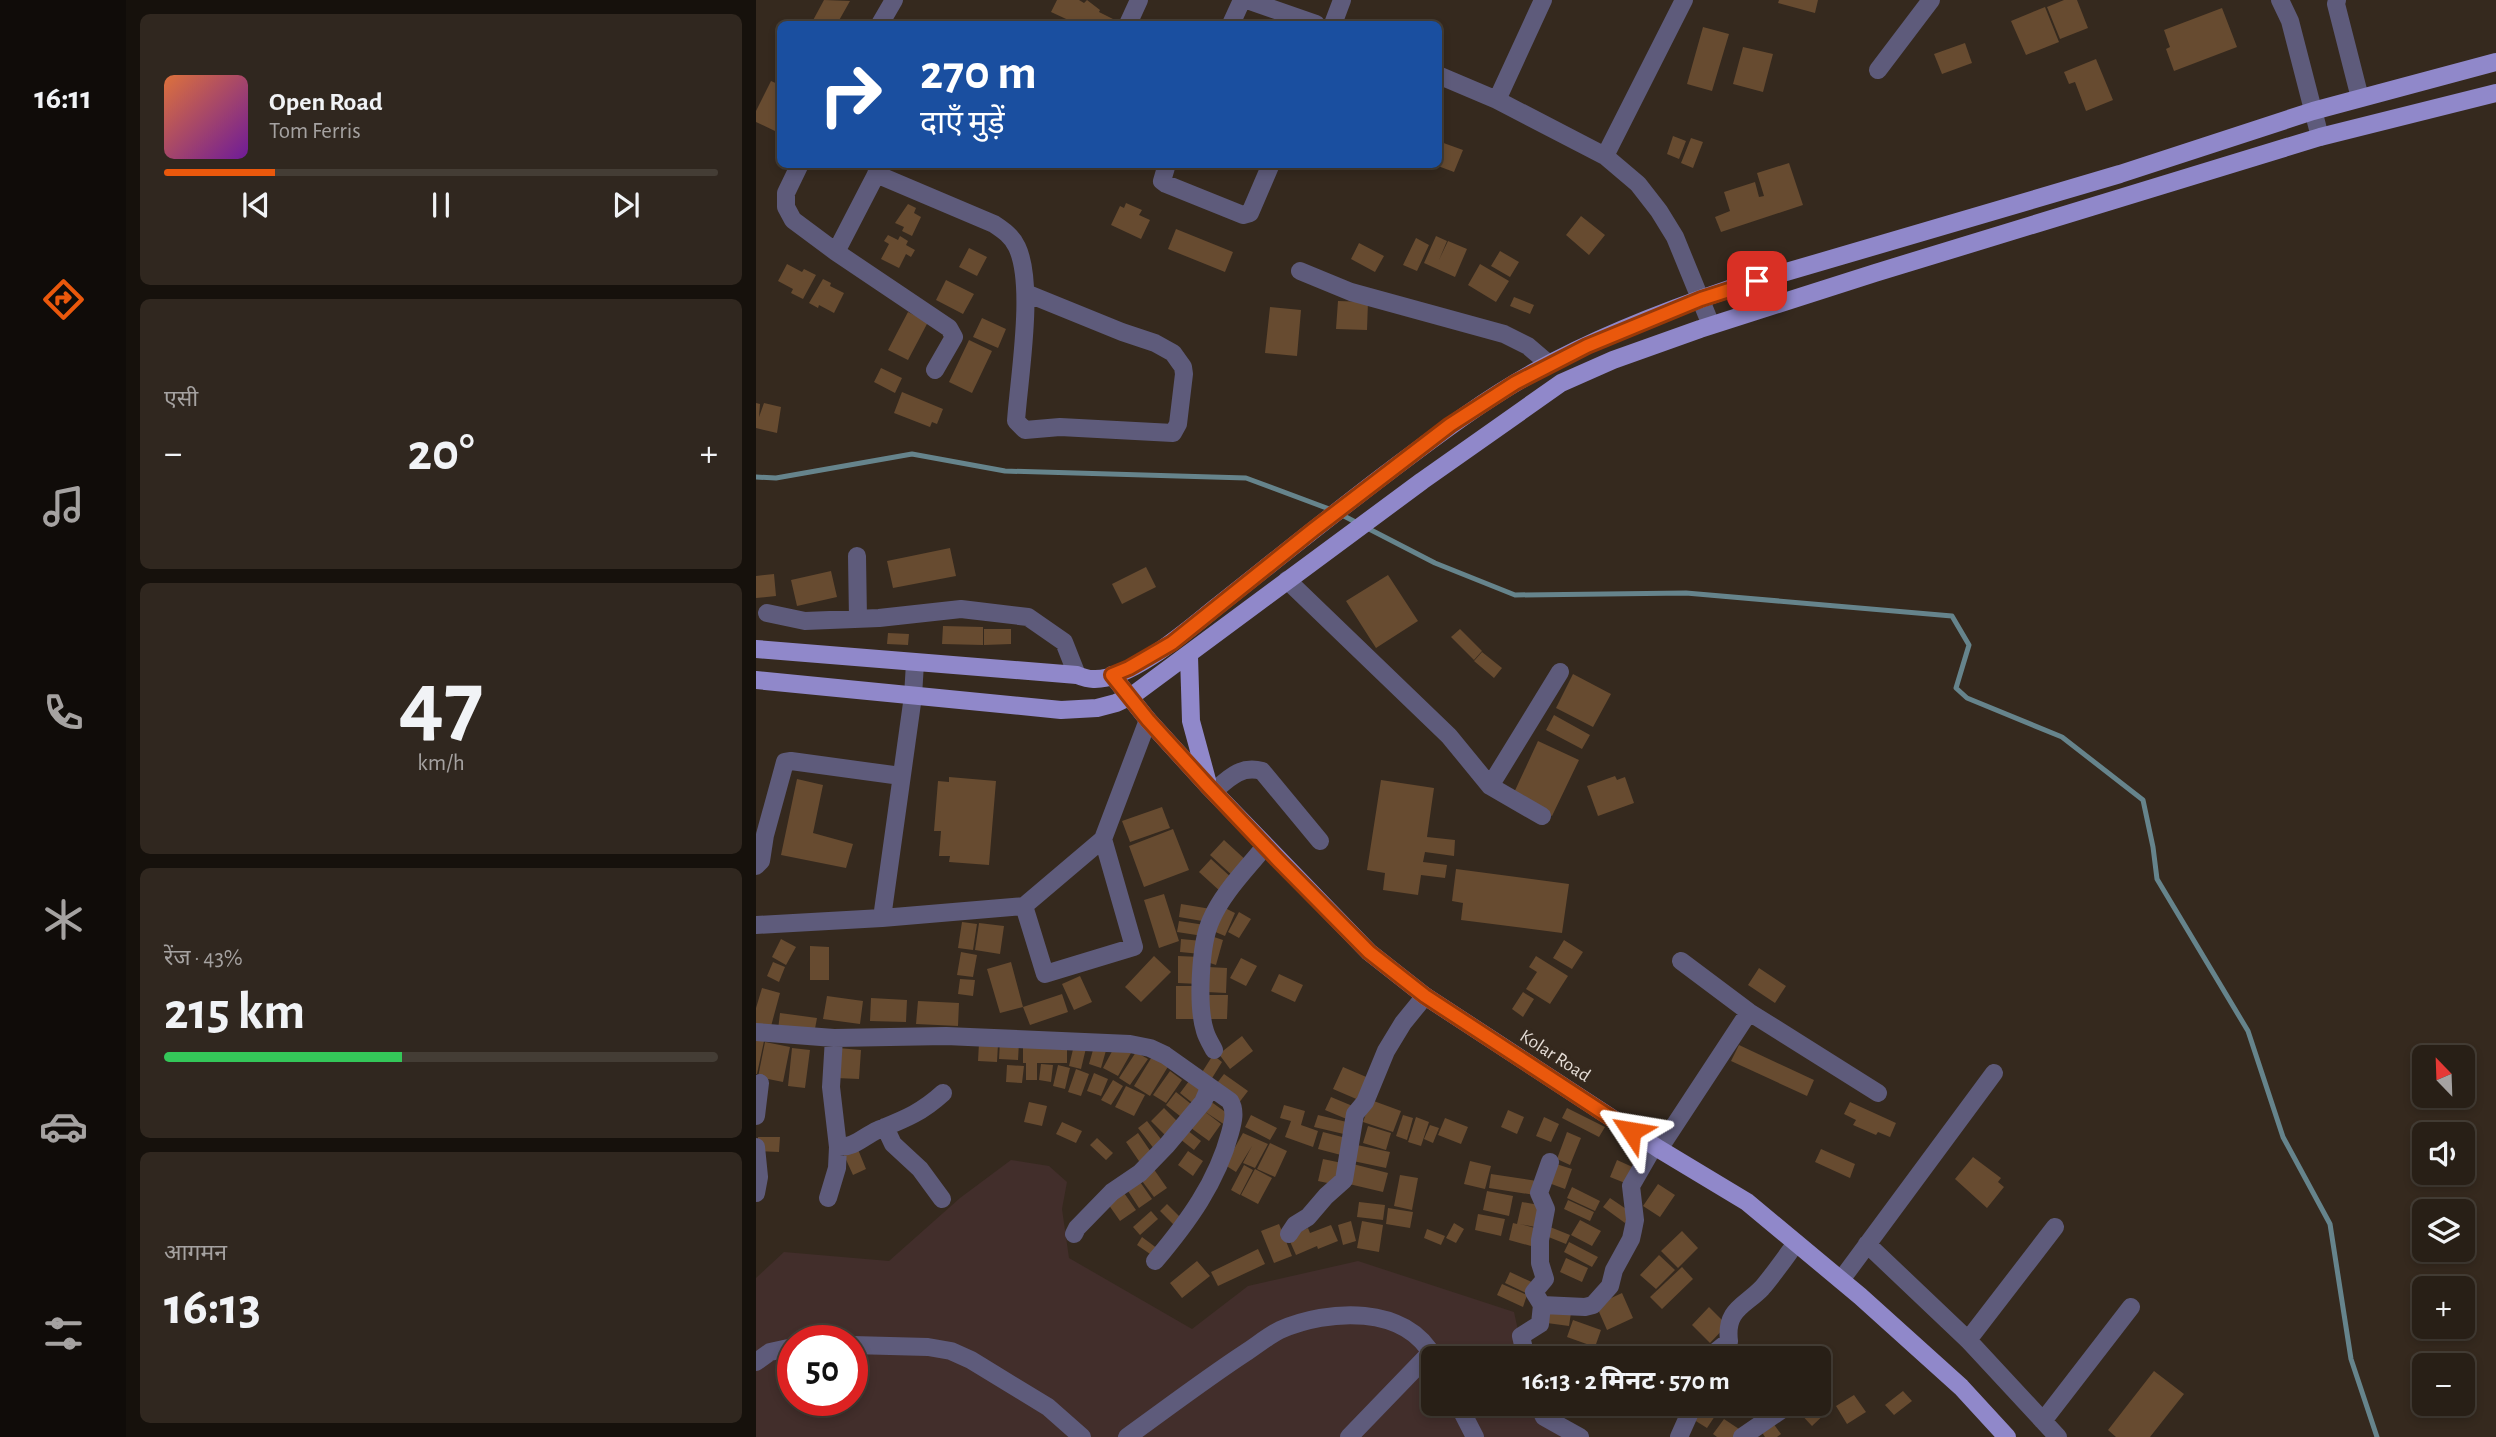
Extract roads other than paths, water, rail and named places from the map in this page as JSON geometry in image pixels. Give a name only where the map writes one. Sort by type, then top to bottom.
[{"type":"main road","points":[[756,649],[1094,679],[1112,675],[1172,643],[1450,425],[1549,364],[1701,299],[1882,242],[2120,174],[2313,111],[2496,62]]},
{"type":"main road","points":[[756,680],[1061,710],[1097,708],[1129,697],[1189,656],[1287,580],[1561,383],[1613,360],[1711,325],[2320,138],[2496,93]]},
{"type":"main road","points":[[1189,656],[1191,721],[1211,788]]},
{"type":"main road","name":"Kolar Road","points":[[1112,675],[1148,720],[1211,788],[1369,952],[1425,996],[1656,1147],[1747,1202],[1841,1280],[1961,1387],[2007,1437]]},
{"type":"street","points":[[1129,21],[1139,0]]},
{"type":"street","points":[[1233,21],[1244,0],[1307,21]]},
{"type":"street","points":[[1334,21],[1342,0]]},
{"type":"street","points":[[1497,100],[1543,0]]},
{"type":"street","points":[[1605,156],[1684,0]]},
{"type":"street","points":[[1878,70],[1931,0]]},
{"type":"street","points":[[2280,0],[2290,21],[2320,138]]},
{"type":"street","points":[[2337,0],[2360,98]]},
{"type":"street","points":[[1442,77],[1497,100],[1605,156],[1638,184],[1675,237],[1711,325]]},
{"type":"street","points":[[798,168],[786,193],[786,207],[793,220],[949,328],[954,337],[935,370]]},
{"type":"street","points":[[1166,168],[1162,181],[1166,184],[1247,215],[1269,168]]},
{"type":"street","points":[[836,252],[879,169],[1004,231],[1017,246],[1026,293],[1016,421],[1019,427],[1025,430],[1060,427],[1173,433],[1178,424],[1184,374],[1183,367],[1173,353],[1155,343],[1026,293]]},
{"type":"street","points":[[1300,271],[1351,292],[1504,334],[1528,346],[1549,364]]},
{"type":"street","points":[[857,556],[858,619]]},
{"type":"street","points":[[1287,580],[1449,736],[1490,786],[1542,816]]},
{"type":"street","points":[[767,613],[805,621],[961,609],[1028,617],[1064,642],[1077,676]]},
{"type":"street","points":[[882,918],[913,696],[915,663]]},
{"type":"street","points":[[1490,786],[1560,672]]},
{"type":"street","points":[[756,925],[1024,906],[1103,839],[1148,720]]},
{"type":"street","points":[[756,866],[761,861],[760,834],[785,762],[901,776]]},
{"type":"street","points":[[1211,788],[1242,770],[1262,771],[1320,841]]},
{"type":"street","points":[[1024,906],[1045,974],[1134,947],[1103,839]]},
{"type":"street","points":[[1214,1050],[1205,1031],[1200,1008],[1207,933],[1211,919],[1228,892],[1265,846]]},
{"type":"street","points":[[1681,961],[1749,1012],[1878,1093]]},
{"type":"street","points":[[1289,1234],[1294,1226],[1312,1214],[1326,1196],[1344,1180],[1355,1114],[1365,1102],[1386,1051],[1403,1023],[1425,996]]},
{"type":"street","points":[[1542,1305],[1593,1305],[1610,1286],[1614,1270],[1633,1230],[1631,1186],[1749,1012]]},
{"type":"street","points":[[756,1032],[834,1038],[946,1036],[1130,1044],[1150,1048],[1165,1055],[1230,1101],[1234,1109],[1223,1157],[1188,1219],[1155,1261]]},
{"type":"street","points":[[828,1198],[837,1168],[838,1147],[831,1087],[834,1038]]},
{"type":"street","points":[[1841,1280],[1994,1073]]},
{"type":"street","points":[[756,1116],[760,1083]]},
{"type":"street","points":[[1074,1234],[1112,1192],[1140,1173],[1167,1145],[1203,1102],[1209,1088]]},
{"type":"street","points":[[838,1147],[854,1144],[919,1113],[943,1093]]},
{"type":"street","points":[[885,1128],[892,1144],[920,1169],[943,1199]]},
{"type":"street","points":[[756,1147],[756,1193]]},
{"type":"street","points":[[1523,1346],[1521,1336],[1540,1324],[1542,1305],[1534,1292],[1545,1279],[1540,1263],[1540,1240],[1546,1209],[1539,1193],[1550,1162]]},
{"type":"street","points":[[1968,1340],[2055,1227]]},
{"type":"street","points":[[1723,1346],[1729,1341],[1729,1327],[1737,1308],[1763,1286],[1796,1243]]},
{"type":"street","points":[[1867,1244],[1968,1340],[2058,1437]]},
{"type":"street","points":[[2043,1420],[2131,1307]]},
{"type":"street","points":[[1127,1437],[1280,1330],[1354,1314],[1397,1324],[1414,1334],[1424,1346]]},
{"type":"street","points":[[868,1345],[928,1347],[951,1351],[971,1360],[1048,1407],[1077,1435]]},
{"type":"street","points":[[756,1362],[777,1350]]},
{"type":"street","points":[[1349,1437],[1421,1366]]},
{"type":"street","points":[[1464,1416],[1475,1437]]},
{"type":"street","points":[[1544,1416],[1580,1437]]},
{"type":"street","points":[[1679,1437],[1688,1416]]},
{"type":"street","points":[[1742,1437],[1773,1416]]},
{"type":"waterway","points":[[756,477],[776,478],[912,454],[1005,471],[1246,478],[1332,510]]},
{"type":"waterway","points":[[1340,514],[1435,563],[1515,595],[1686,593],[1952,616],[1969,645],[1956,688],[1967,698],[2062,737],[2143,800],[2157,879],[2248,1031],[2283,1137],[2330,1224],[2351,1359],[2377,1437]]}]
